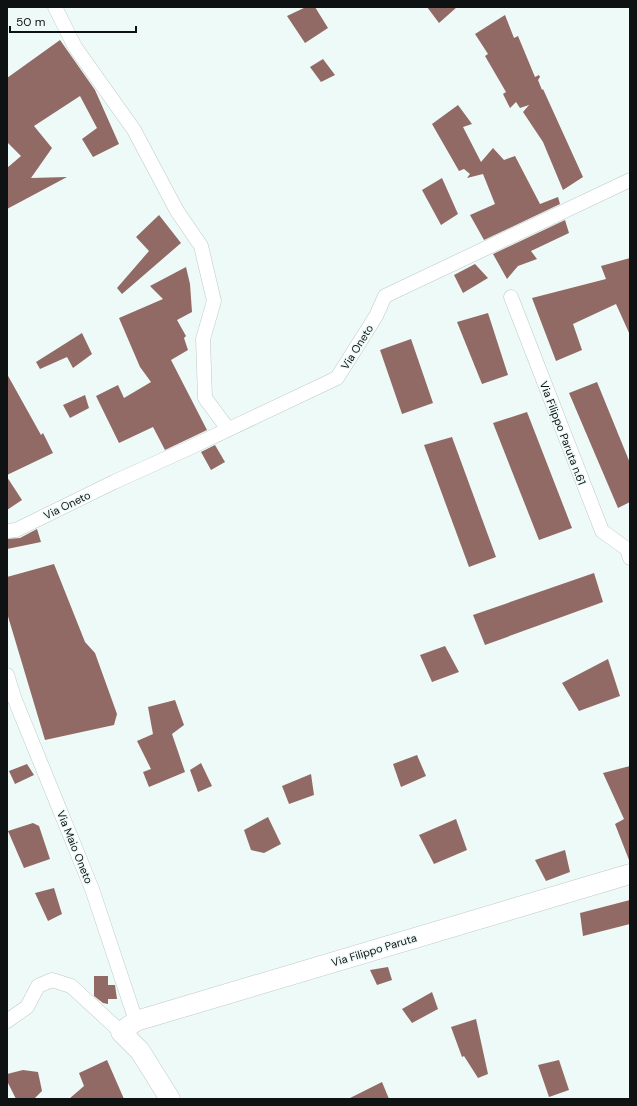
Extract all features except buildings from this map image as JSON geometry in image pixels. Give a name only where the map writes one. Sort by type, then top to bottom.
[{"type":"street","points":[[55,7],[75,47],[134,130],[177,211],[201,246],[214,301],[203,339],[205,398],[228,429]]},
{"type":"street","name":"Via Oneto","points":[[7,531],[16,530],[337,378],[376,316],[385,296],[630,180]]},
{"type":"street","name":"Via Filippo Paruta n.61","points":[[511,297],[602,531],[627,549],[630,558]]},
{"type":"street","name":"Via Maio Oneto","points":[[7,675],[15,700],[92,889],[129,1027]]},
{"type":"street","name":"Via Filippo Paruta","points":[[129,1027],[630,874]]},
{"type":"street","points":[[7,1021],[27,1007],[38,986],[52,980],[70,986],[129,1027],[140,1051],[170,1099]]}]
